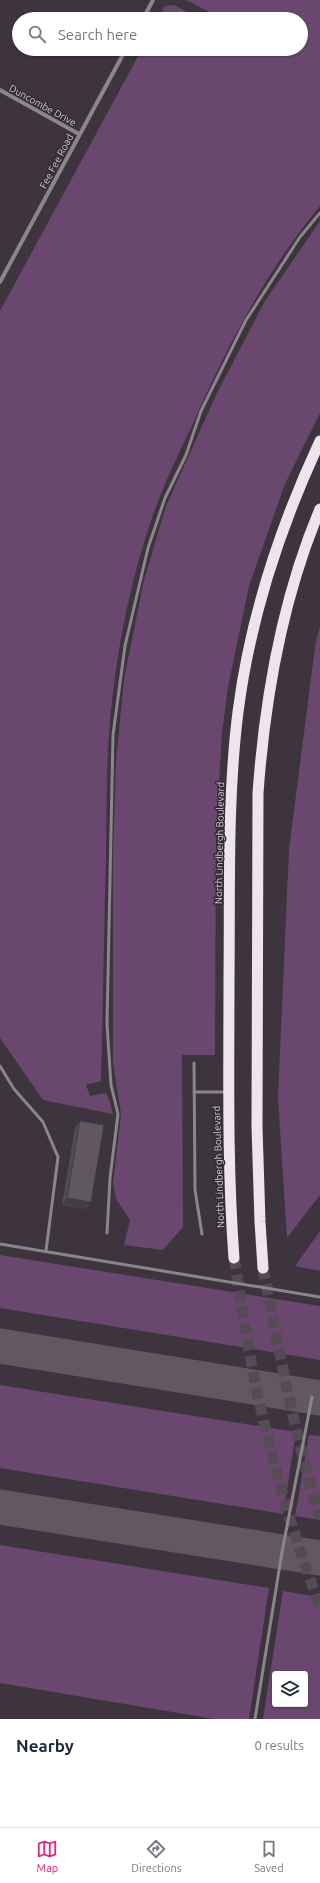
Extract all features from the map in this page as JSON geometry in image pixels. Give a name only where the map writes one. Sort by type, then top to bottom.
[{"type":"highway","name":"North Lindbergh Boulevard","points":[[234,1258],[230,1195],[228,1092],[231,805],[238,711],[256,618],[269,571],[302,481],[320,441]]},
{"type":"highway","points":[[263,1268],[257,1127],[258,793],[268,697],[288,604],[302,557],[320,509]]},
{"type":"street","points":[[147,12],[153,0]]},
{"type":"street","name":"Fee Fee Road","points":[[0,282],[122,56]]},
{"type":"street","name":"Duncombe Drive","points":[[0,90],[79,134]]},
{"type":"lane","points":[[106,1233],[110,1178],[118,1114],[110,1084],[107,1024],[113,735],[125,646],[148,548],[165,498],[186,455],[201,411],[246,320],[300,237],[320,213]]},
{"type":"lane","points":[[194,1063],[195,1190],[202,1234]]},
{"type":"lane","points":[[0,1066],[14,1089],[43,1122],[58,1157],[46,1251]]},
{"type":"lane","points":[[194,1092],[228,1092]]},
{"type":"lane","points":[[0,1244],[320,1297]]},
{"type":"lane","points":[[255,1719],[282,1552],[312,1397]]},
{"type":"shaded area","points":[[186,0],[320,0],[320,206],[282,256],[250,309],[220,364],[157,503],[145,538],[127,607],[118,654],[110,720],[107,777],[101,1081],[86,1085],[90,1096],[106,1093],[113,1114],[43,1100],[0,1038],[0,311],[138,56],[308,56],[308,12],[209,12]]},
{"type":"shaded area","points":[[174,5],[188,12],[162,12],[165,6]]},
{"type":"shaded area","points":[[320,221],[320,413],[285,484],[249,586],[228,687],[222,733],[216,831],[215,1055],[182,1055],[183,1227],[163,1250],[124,1245],[130,1220],[116,1199],[113,1183],[121,1114],[113,1063],[113,854],[116,761],[124,679],[144,580],[166,506],[217,393],[265,301]]},
{"type":"shaded area","points":[[320,627],[320,1195],[287,1238],[278,1098],[289,849],[316,640]]},
{"type":"shaded area","points":[[320,1231],[320,1271],[295,1266]]},
{"type":"shaded area","points":[[0,1255],[320,1306],[320,1360],[0,1308]]},
{"type":"shaded area","points":[[0,1385],[296,1432],[283,1514],[0,1468]]},
{"type":"shaded area","points":[[309,1435],[320,1436],[320,1520],[295,1516]]},
{"type":"shaded area","points":[[0,1545],[269,1588],[249,1719],[214,1719],[0,1683]]},
{"type":"shaded area","points":[[283,1591],[320,1597],[320,1719],[263,1719]]},
{"type":"building","points":[[80,1121],[104,1125],[91,1202],[67,1198]]},
{"type":"taxiway","points":[[0,1346],[320,1398]]},
{"type":"taxiway","points":[[0,1507],[320,1558]]},
{"type":"tunnel","points":[[234,1258],[245,1329],[266,1432],[290,1520],[320,1606]]},
{"type":"tunnel","points":[[263,1268],[295,1425],[320,1518]]}]
